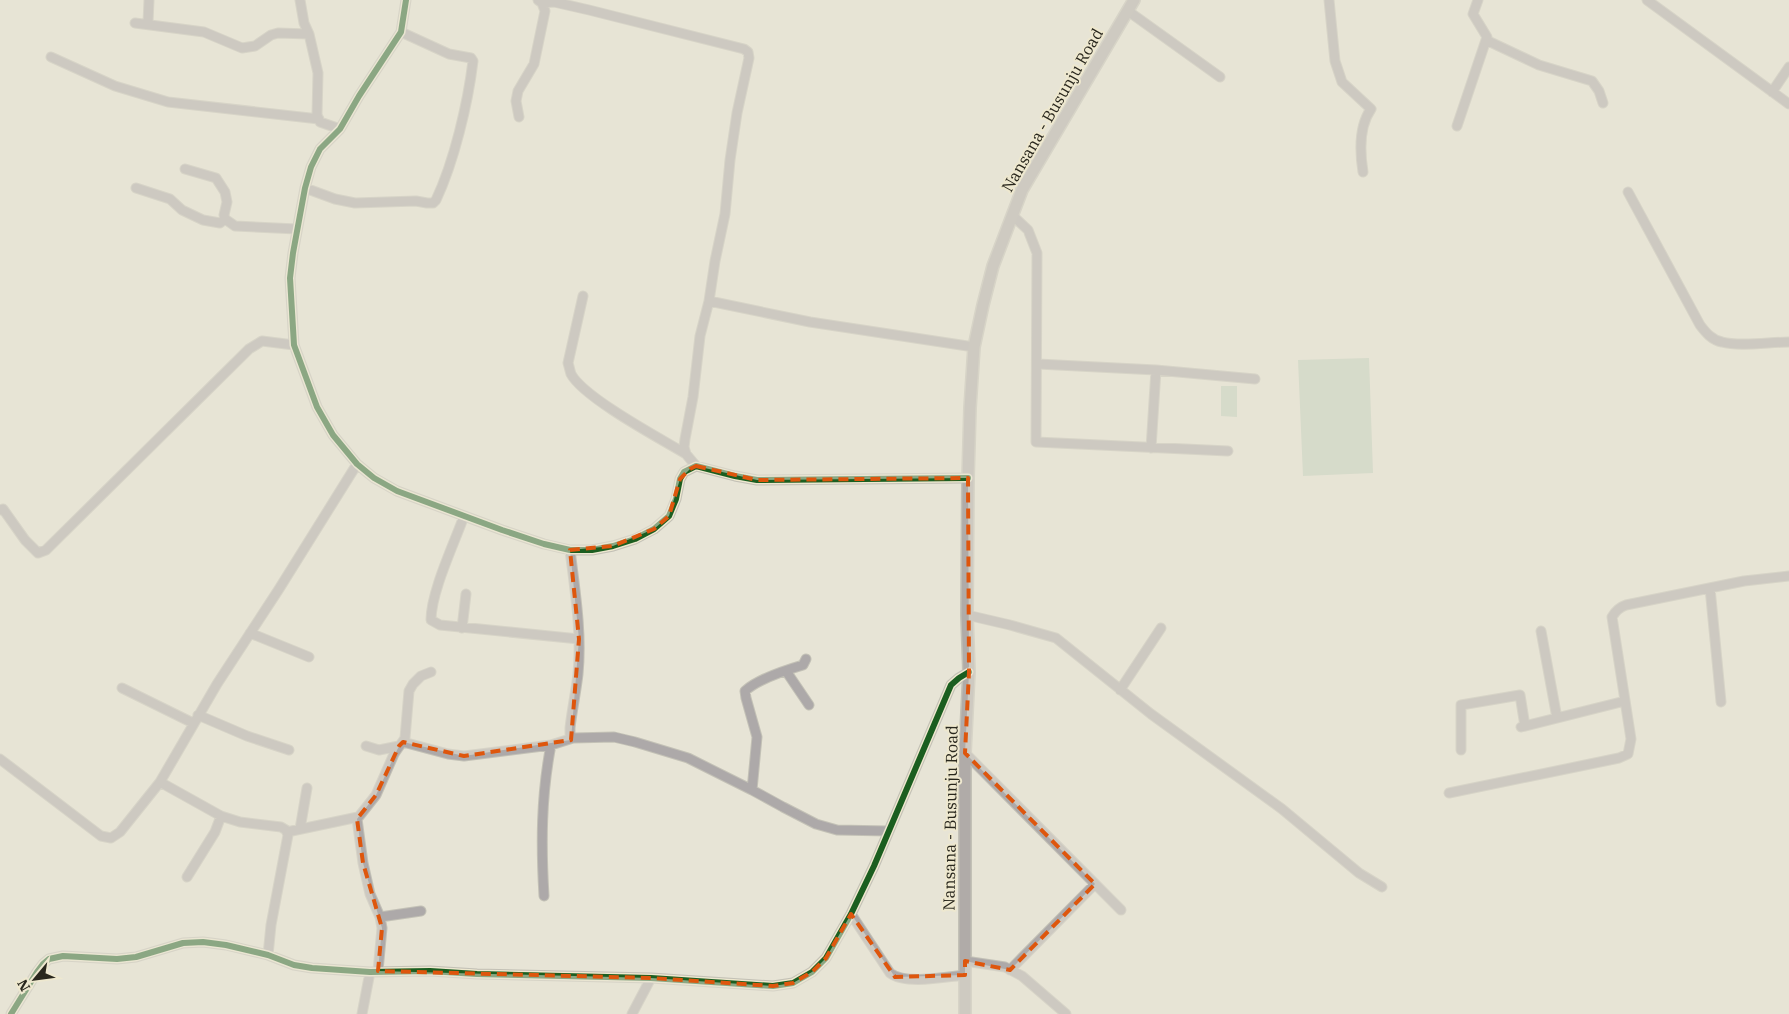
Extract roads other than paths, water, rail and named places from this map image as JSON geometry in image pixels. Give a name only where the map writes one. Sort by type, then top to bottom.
[{"type":"main road","name":"Nansana - Busunju Road","points":[[965,1014],[965,753],[969,672],[967,616],[968,478],[974,347],[993,266],[1022,190],[1134,0]]},
{"type":"street","points":[[148,24],[149,0]]},
{"type":"street","points":[[300,0],[304,23],[309,34],[318,73],[316,107],[319,119],[320,122],[340,129]]},
{"type":"street","points":[[406,0],[401,32],[340,129],[320,149],[311,167],[297,229],[290,278],[294,344],[317,407],[333,435],[357,464],[374,478],[397,491],[544,544],[570,550],[592,550],[613,546],[635,539],[654,529],[669,516],[676,499],[680,479],[684,472],[696,466]]},
{"type":"street","points":[[1329,0],[1335,61],[1342,82],[1371,109],[1365,117],[1362,130],[1362,172]]},
{"type":"street","points":[[1457,126],[1486,40],[1486,34],[1473,14],[1478,0]]},
{"type":"street","points":[[1647,0],[1789,104]]},
{"type":"street","points":[[519,117],[516,101],[518,91],[534,64],[544,11],[540,2],[554,2],[590,10],[699,37],[744,49],[748,52],[749,58],[737,113],[730,160],[725,214],[709,301],[700,336],[693,397],[684,447],[686,454]]},
{"type":"street","points":[[1128,11],[1220,77]]},
{"type":"street","points":[[135,23],[204,32],[242,48],[255,46],[271,35],[278,33],[309,34]]},
{"type":"street","points":[[305,188],[335,199],[355,203],[416,202],[427,204],[436,200],[451,158],[464,110],[473,61],[471,58],[449,54],[401,32]]},
{"type":"street","points":[[1486,40],[1539,65],[1592,81],[1599,90],[1603,103]]},
{"type":"street","points":[[51,56],[114,86],[168,102],[319,119]]},
{"type":"street","points":[[1772,92],[1789,67]]},
{"type":"street","points":[[185,169],[216,178],[220,182],[227,202],[224,215],[225,220]]},
{"type":"street","points":[[136,188],[170,199],[182,210],[209,222],[220,223],[225,220]]},
{"type":"street","points":[[1628,192],[1700,325],[1709,335],[1720,342],[1732,344],[1789,342]]},
{"type":"street","points":[[1012,215],[1028,230],[1037,252],[1038,364],[1036,442],[1228,452]]},
{"type":"street","points":[[225,220],[235,226],[297,229]]},
{"type":"street","points":[[583,296],[568,363],[571,374],[578,383],[596,398],[640,428],[686,454],[696,466],[757,480],[968,478]]},
{"type":"street","points":[[709,301],[810,322],[974,347]]},
{"type":"street","points":[[1,508],[25,540],[38,553],[46,550],[249,349],[262,341],[294,344]]},
{"type":"street","points":[[1038,364],[1156,370],[1255,379]]},
{"type":"street","points":[[1152,448],[1156,370]]},
{"type":"street","points":[[0,758],[79,820],[106,838],[111,838],[120,832],[160,782],[196,719],[357,464]]},
{"type":"street","points":[[464,516],[439,584],[431,620],[440,625],[462,628],[579,639]]},
{"type":"street","points":[[570,550],[579,639],[578,674],[570,728],[570,734],[574,738]]},
{"type":"street","points":[[1449,792],[1619,758],[1628,754],[1631,739],[1612,617],[1615,611],[1626,605],[1744,581],[1789,576]]},
{"type":"street","points":[[1710,588],[1721,702]]},
{"type":"street","points":[[462,628],[466,594]]},
{"type":"street","points":[[967,616],[1010,625],[1056,638],[1151,714],[1282,809],[1359,873],[1382,887]]},
{"type":"street","points":[[1120,690],[1161,628]]},
{"type":"street","points":[[1541,631],[1557,718]]},
{"type":"street","points":[[250,633],[308,657]]},
{"type":"street","points":[[752,790],[757,737],[745,691],[751,686],[803,665],[806,659]]},
{"type":"street","points":[[786,671],[809,705]]},
{"type":"street","points":[[362,1014],[374,971],[382,928],[380,917],[370,894],[363,863],[357,822],[358,817],[376,795],[401,744],[406,738],[408,691],[420,676],[431,672]]},
{"type":"street","points":[[11,1014],[43,964],[55,957],[117,959],[136,957],[184,943],[203,942],[226,945],[268,955],[294,965],[312,968],[651,978],[773,986],[793,983],[812,972],[826,958],[851,914],[889,831],[951,685],[969,672]]},
{"type":"street","points":[[122,688],[196,719],[289,750]]},
{"type":"street","points":[[1461,750],[1461,706],[1520,695],[1522,727],[1625,701]]},
{"type":"street","points":[[366,746],[379,750],[401,744],[464,756],[551,745],[574,738],[614,737],[688,758],[783,808],[823,826],[837,830],[889,831]]},
{"type":"street","points":[[544,896],[541,852],[542,810],[551,745]]},
{"type":"street","points":[[965,753],[1121,910]]},
{"type":"street","points":[[160,782],[221,816],[240,822],[284,828],[287,832]]},
{"type":"street","points":[[300,829],[307,788]]},
{"type":"street","points":[[187,877],[215,832],[221,816]]},
{"type":"street","points":[[287,832],[358,817]]},
{"type":"street","points":[[268,955],[271,925],[287,832]]},
{"type":"street","points":[[1010,970],[1095,884]]},
{"type":"street","points":[[380,917],[421,911]]},
{"type":"street","points":[[851,914],[890,973],[895,977],[916,979],[965,975]]},
{"type":"street","points":[[965,961],[1005,967],[1022,976],[1066,1014]]},
{"type":"street","points":[[632,1014],[651,978]]}]
